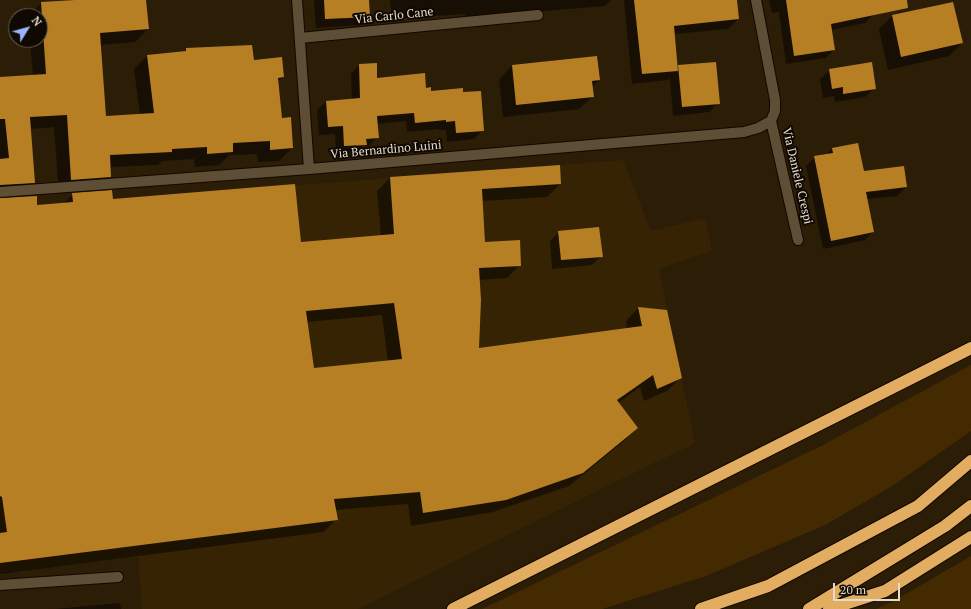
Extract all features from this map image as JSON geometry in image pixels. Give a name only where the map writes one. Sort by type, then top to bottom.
[{"type":"highway","points":[[453,609],[971,348]]},
{"type":"highway","points":[[701,609],[768,586],[918,506],[971,461]]},
{"type":"highway","points":[[809,609],[944,526],[971,506]]},
{"type":"highway","points":[[829,609],[885,591],[971,537]]},
{"type":"street","points":[[297,0],[310,170]]},
{"type":"street","name":"Via Daniele Crespi","points":[[756,0],[775,100],[775,112],[771,121],[798,240]]},
{"type":"street","name":"Via Carlo Cane","points":[[300,38],[538,15]]},
{"type":"street","name":"Via Bernardino Luini","points":[[0,192],[310,170],[744,132],[758,128],[771,121]]},
{"type":"street","points":[[0,585],[118,577]]},
{"type":"shaded area","points":[[623,160],[651,231],[705,218],[712,251],[659,269],[695,443],[358,609],[142,609],[138,557],[0,573],[0,208]]},
{"type":"shaded area","points":[[971,365],[971,431],[894,485],[825,525],[706,576],[602,609],[482,609],[821,446]]},
{"type":"shaded area","points":[[971,556],[971,609],[876,609],[894,601]]},
{"type":"building","points":[[75,0],[146,0],[149,29],[100,33],[106,116],[154,113],[147,55],[186,51],[186,48],[252,45],[254,60],[282,57],[284,77],[278,78],[282,118],[291,117],[293,148],[270,150],[270,141],[233,143],[233,152],[207,154],[207,147],[172,149],[172,152],[110,155],[111,177],[71,180],[67,115],[30,117],[35,183],[0,185],[0,159],[9,158],[5,119],[0,119],[0,77],[46,74],[44,48],[48,48],[48,8],[41,8],[41,2]]},
{"type":"building","points":[[324,0],[369,0],[370,17],[325,19]]},
{"type":"building","points":[[634,0],[737,0],[739,19],[674,26],[678,71],[642,74]]},
{"type":"building","points":[[786,0],[907,0],[908,8],[831,24],[835,50],[794,56]]},
{"type":"building","points":[[953,2],[963,43],[901,57],[892,15]]},
{"type":"building","points":[[597,56],[600,80],[592,81],[594,97],[516,105],[512,65]]},
{"type":"building","points":[[716,62],[720,104],[682,107],[678,65]]},
{"type":"building","points":[[872,62],[876,89],[843,94],[843,87],[832,89],[829,69]]},
{"type":"building","points":[[377,63],[377,78],[425,73],[426,88],[431,87],[431,91],[463,88],[463,92],[481,91],[484,131],[456,133],[455,121],[446,122],[446,120],[415,123],[414,113],[377,116],[379,138],[366,139],[367,145],[344,146],[343,126],[328,127],[326,101],[360,98],[359,64]]},
{"type":"building","points":[[858,143],[864,171],[904,166],[907,187],[866,192],[874,232],[831,241],[814,156],[833,153],[832,148]]},
{"type":"building","points":[[560,165],[561,184],[482,189],[485,242],[520,240],[521,266],[479,268],[481,300],[479,348],[642,326],[638,307],[667,310],[682,378],[657,389],[653,375],[617,400],[638,428],[583,473],[506,500],[423,513],[420,492],[334,499],[338,520],[0,563],[0,533],[7,532],[2,497],[0,496],[0,198],[37,196],[37,205],[73,202],[72,193],[112,190],[113,199],[295,184],[301,242],[394,234],[390,177]],"holes":[[[394,303],[402,359],[314,368],[306,311]]]},
{"type":"building","points":[[599,227],[603,257],[561,260],[558,231]]}]
